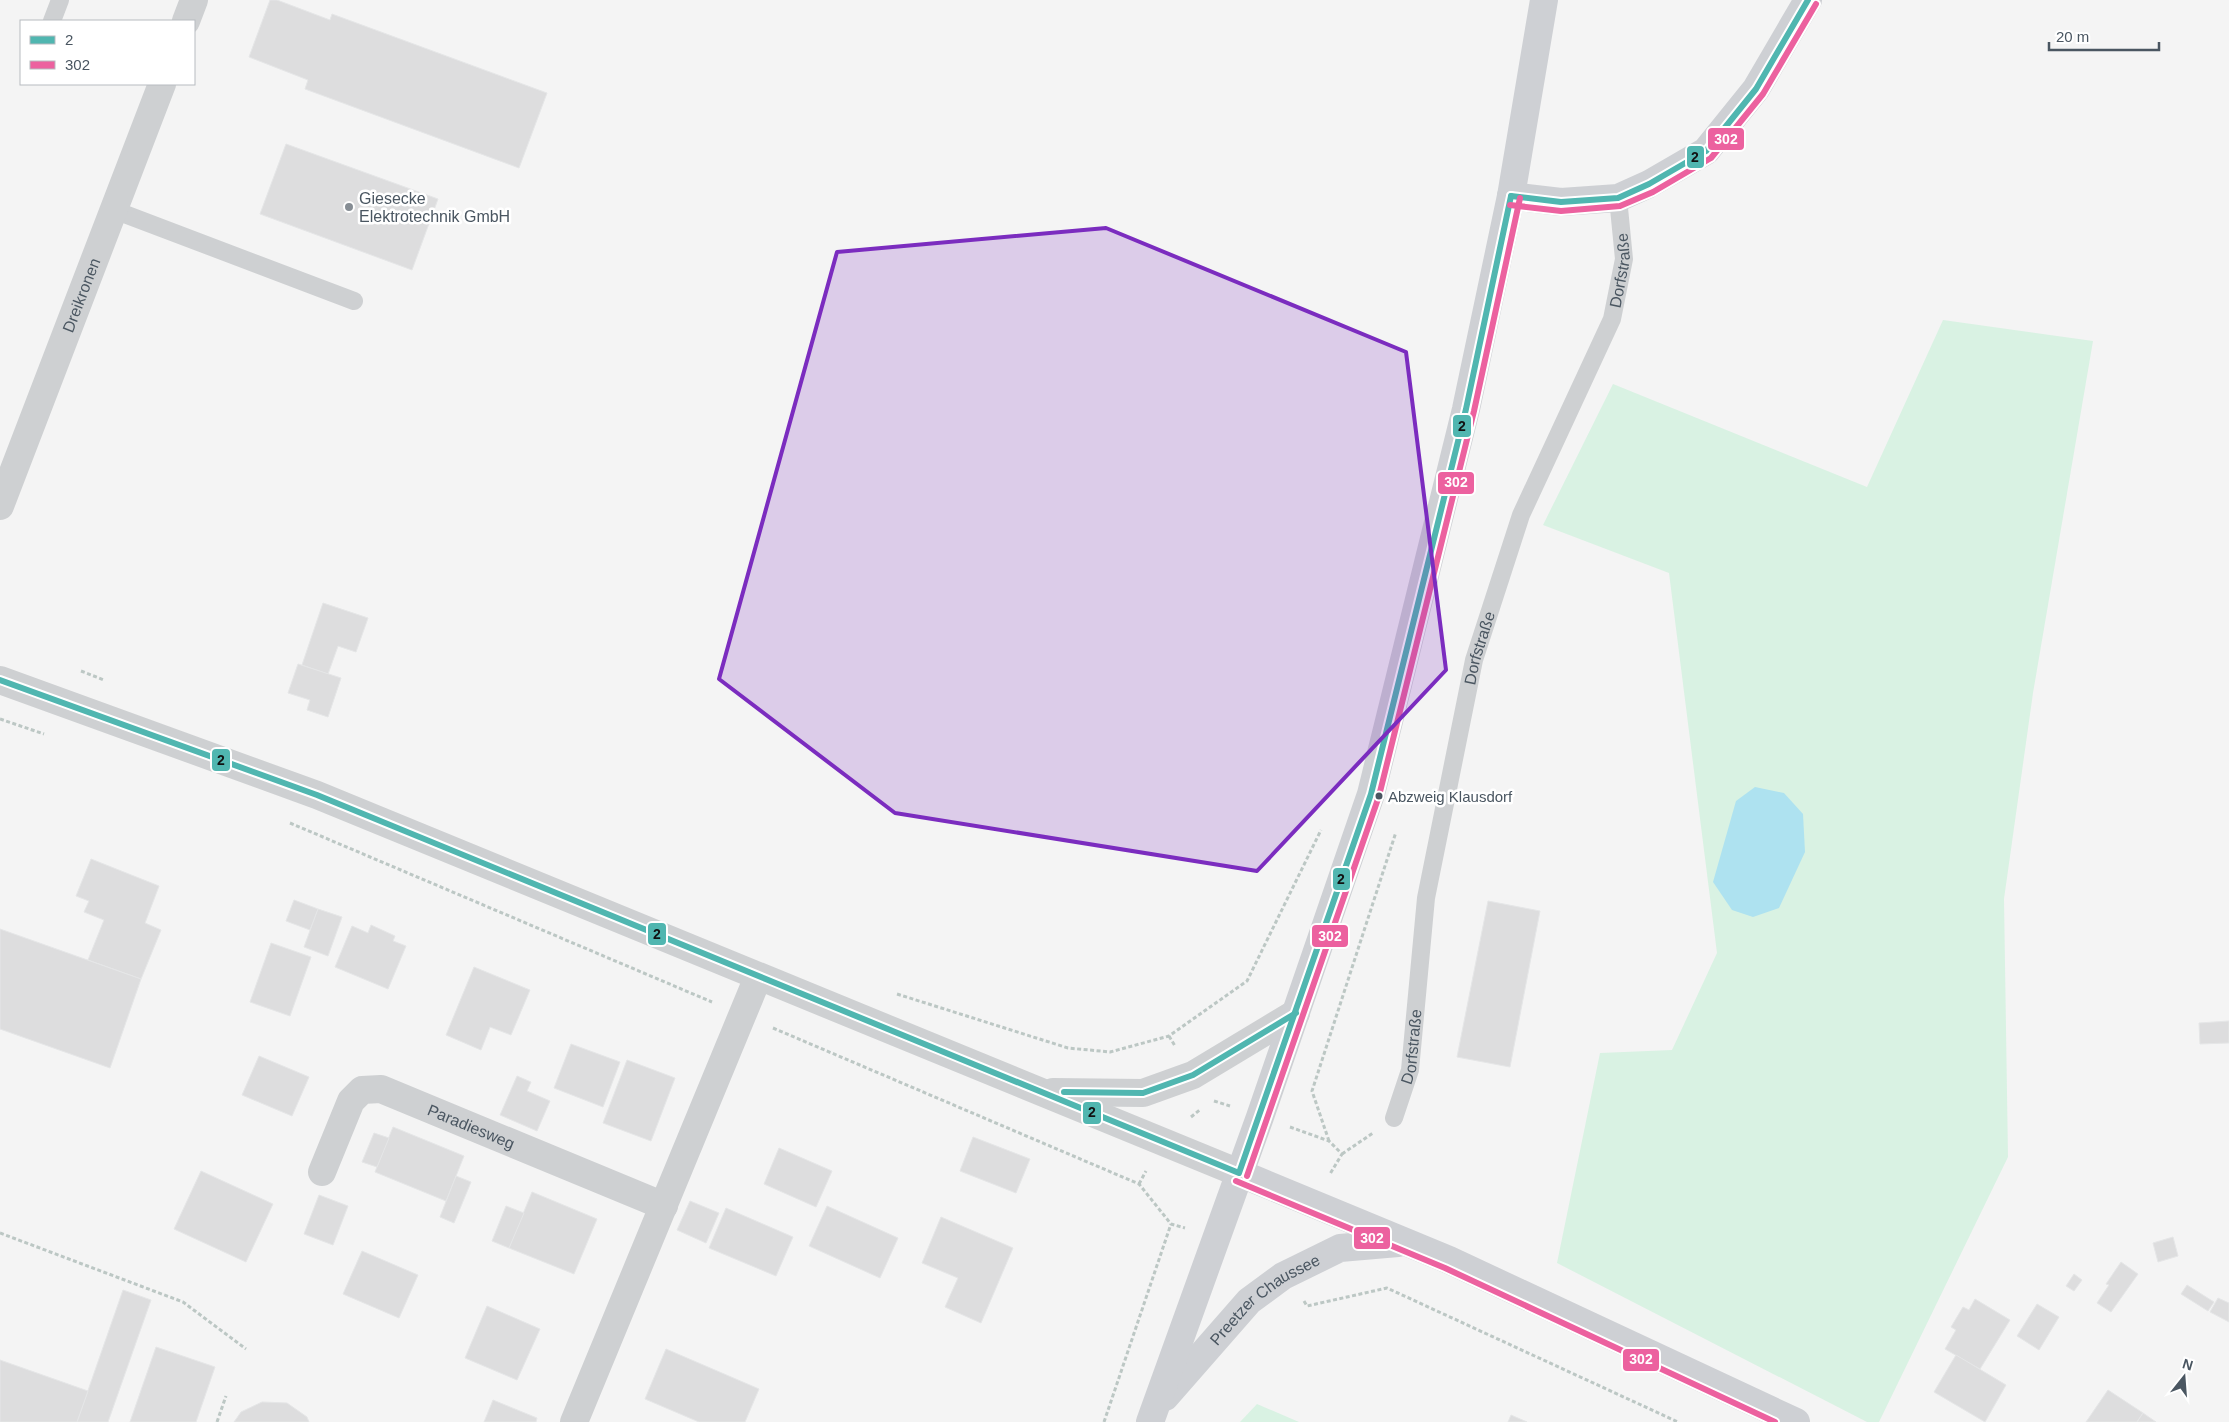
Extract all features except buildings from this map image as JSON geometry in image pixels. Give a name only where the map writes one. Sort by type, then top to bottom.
[{"type":"main road","points":[[1153,1415],[1296,1013],[1371,794],[1466,409],[1511,196],[1544,0]]},
{"type":"main road","points":[[1511,196],[1560,202],[1618,198],[1649,184],[1706,150],[1756,89],[1808,0]]},
{"type":"main road","name":"Preetzer Chaussee","points":[[1239,1173],[1449,1260],[1796,1422]]},
{"type":"main road","name":"Preetzer Chaussee","points":[[1153,1415],[1249,1301],[1283,1276],[1340,1248],[1404,1242]]},
{"type":"street","points":[[186,20],[194,0]]},
{"type":"street","name":"Dreikronen","points":[[0,506],[114,210],[155,87]]},
{"type":"street","name":"Preetzer Chaussee","points":[[0,680],[317,795],[1239,1173]]},
{"type":"street","points":[[574,1422],[758,977]]},
{"type":"street","name":"Preetzer Chaussee","points":[[1039,1091],[1143,1092],[1193,1075],[1296,1013]]},
{"type":"street","name":"Paradiesweg","points":[[322,1172],[351,1101],[362,1090],[381,1089],[664,1206]]},
{"type":"lane","points":[[52,20],[60,0]]},
{"type":"lane","name":"Dorfstraße","points":[[1394,1118],[1410,1070],[1426,898],[1474,660],[1520,515],[1612,319],[1624,259],[1618,198]]},
{"type":"lane","points":[[114,210],[354,301]]},
{"type":"path","points":[[94,676],[112,683]]},
{"type":"path","points":[[0,719],[47,735]]},
{"type":"path","points":[[889,992],[1068,1048],[1110,1052],[1169,1036],[1247,981],[1326,821]]},
{"type":"path","points":[[288,822],[1140,1184],[1172,1224],[1216,1239]]},
{"type":"path","points":[[1329,1140],[1312,1091],[1399,822]]},
{"type":"path","points":[[1342,1154],[1394,1118]]},
{"type":"path","points":[[1104,1422],[1172,1224]]},
{"type":"path","points":[[0,1233],[183,1302],[246,1348]]},
{"type":"path","points":[[1283,1276],[1307,1306],[1387,1288],[1678,1422]]},
{"type":"path","points":[[216,1422],[226,1396]]},
{"type":"highlighted area","points":[[1106,228],[1406,352],[1446,670],[1257,871],[895,813],[719,679],[837,252]]},
{"type":"green space","points":[[1943,320],[2093,341],[2033,693],[2004,899],[2008,1157],[1879,1422],[1867,1422],[1557,1263],[1600,1053],[1672,1050],[1717,953],[1669,573],[1543,525],[1613,384],[1867,487]]},
{"type":"green space","points":[[1257,1404],[1299,1422],[1240,1422]]},
{"type":"water","points":[[1755,787],[1784,793],[1803,814],[1805,852],[1779,908],[1753,917],[1732,910],[1713,882],[1736,801]]},
{"type":"transit line","name":"2","points":[[1511,196],[1561,202],[1618,198],[1649,184],[1706,151],[1756,89],[1808,0]]},
{"type":"transit line","name":"302","points":[[1510,205],[1561,211],[1620,206],[1653,192],[1711,158],[1763,94],[1816,4]]},
{"type":"transit line","name":"2","points":[[0,680],[317,795],[1239,1173],[1371,794],[1466,409],[1511,196]]},
{"type":"transit line","name":"302","points":[[1247,1176],[1379,796],[1474,411],[1520,198]]},
{"type":"transit line","name":"2","points":[[1064,1092],[1143,1093],[1193,1075],[1296,1013]]},
{"type":"transit line","name":"302","points":[[1236,1181],[1445,1268],[1775,1422]]},
{"type":"place","name":"Giesecke Elektrotechnik GmbH","points":[[349,207]]},
{"type":"place","name":"Abzweig Klausdorf","points":[[1379,796]]}]
